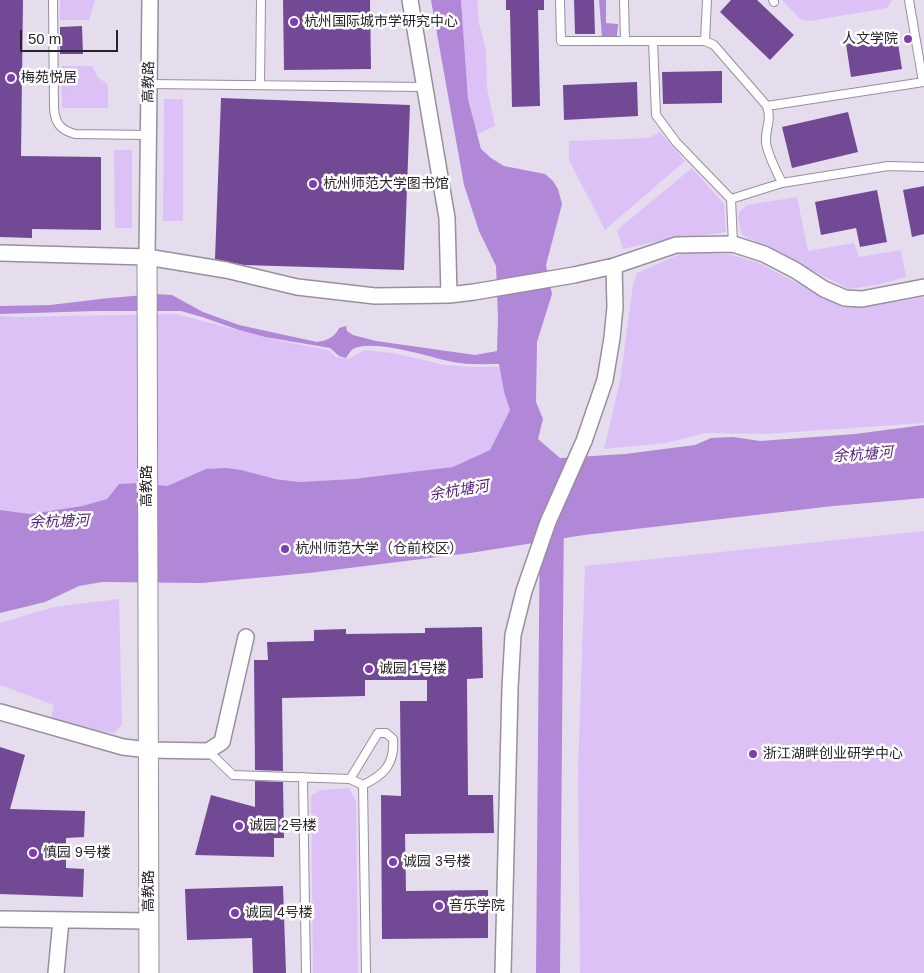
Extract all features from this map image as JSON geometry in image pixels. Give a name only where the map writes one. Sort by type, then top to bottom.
[{"type":"street","name":"高教路","points":[[149,973],[147,257],[150,0]]},
{"type":"street","points":[[410,0],[447,218],[449,295]]},
{"type":"street","points":[[0,253],[147,257],[226,270],[297,287],[375,296],[449,295],[474,292],[574,275],[614,266],[676,245],[733,244],[764,254],[845,298],[862,299],[924,287]]},
{"type":"street","points":[[503,973],[513,635],[524,591],[548,522],[584,441],[605,380],[615,307],[614,266]]},
{"type":"street","points":[[0,712],[122,747],[149,750],[208,750],[222,742],[246,637]]},
{"type":"street","points":[[0,919],[149,921]]},
{"type":"street","points":[[56,973],[61,920]]},
{"type":"lane","points":[[53,0],[54,108],[55,119],[59,126],[65,131],[75,134],[148,135]]},
{"type":"lane","points":[[260,85],[261,0]]},
{"type":"lane","points":[[560,0],[561,41],[705,41],[714,45],[767,106],[770,117],[766,132],[766,144],[782,183]]},
{"type":"lane","points":[[624,0],[625,41]]},
{"type":"lane","points":[[705,41],[708,0]]},
{"type":"lane","points":[[767,106],[924,82],[909,0]]},
{"type":"lane","points":[[653,41],[656,115],[676,142],[731,199],[733,244]]},
{"type":"lane","points":[[149,84],[425,87]]},
{"type":"lane","points":[[731,199],[782,183],[888,166],[924,166]]},
{"type":"lane","points":[[208,750],[233,775],[350,779],[363,785],[378,778],[388,766],[394,749],[394,738],[386,732],[378,733],[350,779]]},
{"type":"lane","points":[[303,777],[306,973]]},
{"type":"lane","points":[[363,785],[366,973]]},
{"type":"shaded area","points":[[60,0],[95,0],[89,20],[60,20]]},
{"type":"shaded area","points":[[461,0],[477,0],[479,24],[486,49],[487,88],[495,126],[476,135],[468,99]]},
{"type":"shaded area","points":[[782,0],[892,0],[887,8],[810,21],[800,19]]},
{"type":"shaded area","points":[[61,66],[92,66],[98,77],[108,85],[108,108],[62,108]]},
{"type":"shaded area","points":[[164,99],[183,99],[183,221],[163,221]]},
{"type":"shaded area","points":[[660,132],[685,161],[605,230],[569,160],[569,141],[649,138]]},
{"type":"shaded area","points":[[114,150],[132,150],[132,228],[115,228]]},
{"type":"shaded area","points":[[692,168],[724,204],[726,232],[658,241],[623,249],[617,230]]},
{"type":"shaded area","points":[[797,197],[808,251],[854,243],[859,257],[901,250],[906,277],[876,285],[849,289],[742,235],[738,218],[740,211],[747,205]]},
{"type":"shaded area","points":[[682,253],[728,254],[757,262],[843,307],[877,305],[924,297],[924,423],[765,434],[706,433],[666,443],[604,449],[620,381],[633,285],[637,273]]},
{"type":"shaded area","points":[[176,314],[276,340],[328,350],[336,357],[349,359],[364,350],[393,353],[445,365],[500,367],[504,392],[510,410],[490,450],[454,467],[353,479],[299,482],[206,469],[167,486],[119,484],[107,499],[82,506],[29,514],[0,510],[0,316]]},
{"type":"shaded area","name":"浙江湖畔创业研学中心","points":[[924,531],[924,973],[580,973],[578,770],[585,566]]},
{"type":"shaded area","points":[[119,599],[122,725],[114,733],[51,718],[54,705],[0,685],[0,623],[54,607]]},
{"type":"shaded area","points":[[349,788],[356,801],[358,973],[313,973],[311,795],[321,790]]},
{"type":"water","name":"余杭塘河","points":[[431,0],[461,0],[468,99],[481,149],[504,166],[545,174],[558,189],[562,204],[546,265],[552,294],[537,342],[536,402],[543,419],[538,439],[560,458],[625,454],[695,445],[711,438],[733,437],[760,441],[855,434],[924,425],[924,498],[833,506],[584,535],[470,553],[309,573],[202,583],[102,582],[79,586],[45,602],[0,613],[0,510],[30,514],[82,506],[107,499],[119,484],[138,483],[167,486],[206,469],[226,468],[241,470],[276,479],[299,482],[353,479],[453,467],[490,450],[510,410],[504,392],[499,364],[459,363],[402,349],[374,346],[362,346],[353,349],[346,358],[339,356],[330,348],[265,337],[181,311],[0,314],[0,306],[50,305],[156,294],[172,295],[203,312],[239,325],[317,342],[330,338],[339,328],[346,326],[347,331],[353,335],[376,341],[475,355],[497,351],[496,266],[479,231],[464,185]]},
{"type":"water","points":[[599,0],[606,0],[606,23],[618,24],[617,36],[602,37]]},
{"type":"building","name":"梅苑悦居","points":[[0,0],[23,0],[21,156],[101,157],[101,230],[32,229],[32,238],[0,237]]},
{"type":"building","points":[[283,0],[370,0],[371,69],[284,70]]},
{"type":"building","points":[[506,0],[544,0],[544,10],[538,10],[540,106],[512,107],[510,10],[506,10]]},
{"type":"building","points":[[574,0],[594,0],[595,34],[575,34]]},
{"type":"building","points":[[731,0],[757,0],[794,35],[770,60],[720,12]]},
{"type":"building","points":[[82,26],[83,54],[60,54],[60,27]]},
{"type":"building","points":[[897,37],[902,69],[851,77],[846,44]]},
{"type":"building","points":[[722,71],[722,103],[663,104],[662,72]]},
{"type":"building","points":[[637,82],[638,116],[564,120],[563,85]]},
{"type":"building","name":"杭州师范大学图书馆","points":[[221,98],[410,105],[404,270],[244,265],[215,259]]},
{"type":"building","points":[[848,112],[858,152],[792,168],[782,127]]},
{"type":"building","points":[[924,186],[924,234],[912,237],[903,190]]},
{"type":"building","points":[[877,190],[887,242],[860,247],[856,228],[821,235],[815,202]]},
{"type":"building","points":[[482,627],[483,678],[467,679],[468,795],[493,795],[494,833],[405,834],[406,891],[488,890],[488,938],[382,939],[381,795],[401,796],[400,701],[427,701],[427,680],[365,680],[365,696],[282,698],[283,771],[255,770],[254,660],[268,660],[267,642],[314,641],[314,630],[346,629],[346,634],[425,633],[425,628]]},
{"type":"building","name":"慎园 9号楼","points":[[0,747],[25,755],[10,809],[85,811],[84,837],[66,838],[66,868],[84,869],[83,897],[0,894]]},
{"type":"building","name":"诚园 2号楼","points":[[255,781],[283,782],[284,838],[274,838],[274,857],[195,855],[211,795],[255,807]]},
{"type":"building","name":"诚园 4号楼","points":[[283,886],[286,973],[253,973],[252,938],[187,940],[185,889]]},
{"type":"waterway","points":[[548,973],[552,507]]},
{"type":"place","name":"杭州国际城市学研究中心","points":[[294,22]]},
{"type":"place","name":"人文学院","points":[[908,39]]},
{"type":"place","name":"梅苑悦居","points":[[11,78]]},
{"type":"place","name":"杭州师范大学图书馆","points":[[313,184]]},
{"type":"place","name":"杭州师范大学（仓前校区）","points":[[285,549]]},
{"type":"place","name":"诚园 1号楼","points":[[369,669]]},
{"type":"place","name":"浙江湖畔创业研学中心","points":[[753,754]]},
{"type":"place","name":"诚园 2号楼","points":[[239,826]]},
{"type":"place","name":"慎园 9号楼","points":[[33,853]]},
{"type":"place","name":"诚园 3号楼","points":[[393,862]]},
{"type":"place","name":"音乐学院","points":[[439,906]]},
{"type":"place","name":"诚园 4号楼","points":[[235,913]]}]
